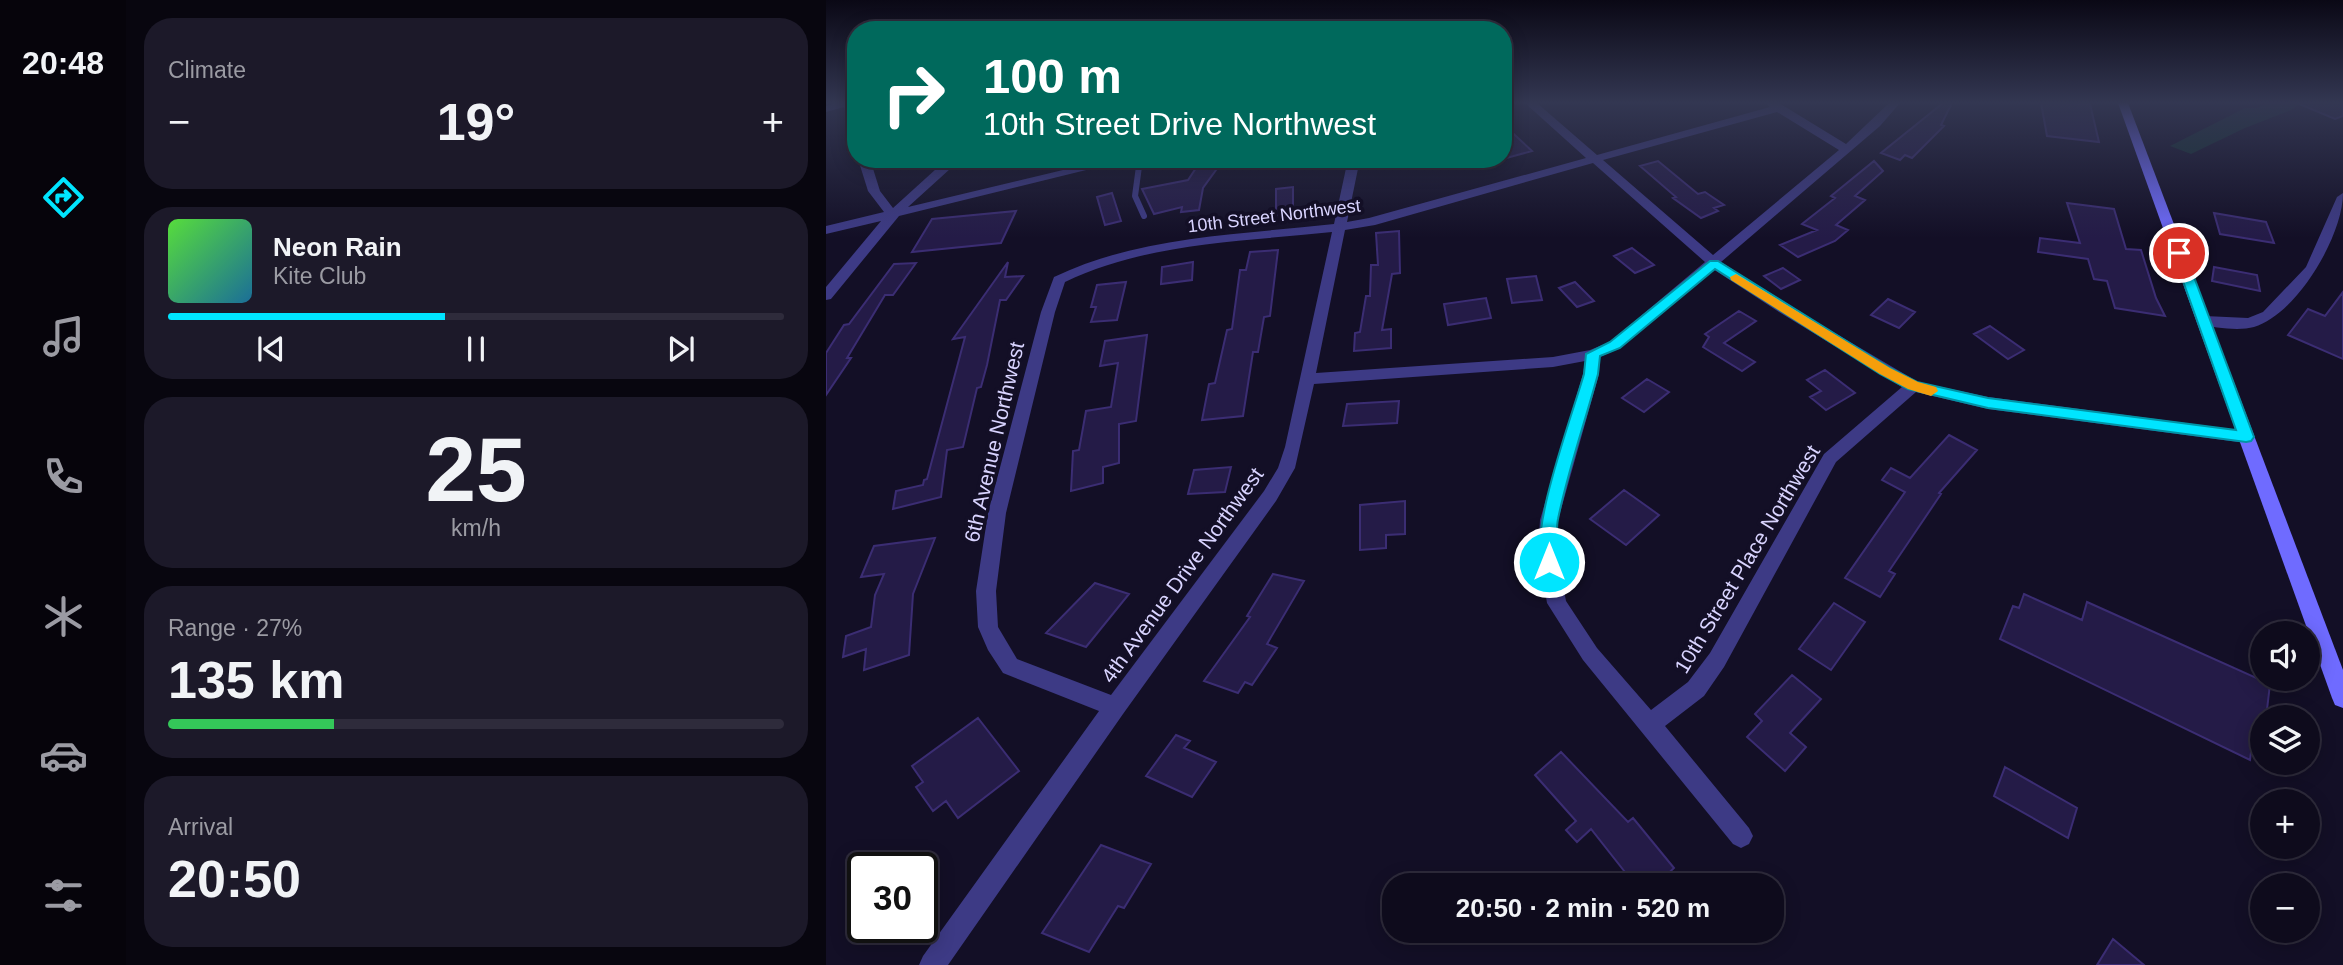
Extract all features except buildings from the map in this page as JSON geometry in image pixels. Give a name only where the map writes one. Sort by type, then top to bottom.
[{"type":"main road","points":[[2140,148],[2343,698]]},
{"type":"street","points":[[1582,148],[1714,263],[1913,386],[1988,403],[2246,437]]},
{"type":"street","name":"10th Street Northwest","points":[[1059,280],[1093,264],[1167,246],[1339,228],[1632,148]]},
{"type":"street","points":[[1307,379],[1553,362],[1593,354],[1615,345],[1846,149]]},
{"type":"street","points":[[867,168],[874,191],[892,215]]},
{"type":"street","points":[[826,296],[892,215],[921,184],[943,168]]},
{"type":"street","points":[[826,230],[1088,168]]},
{"type":"street","name":"4th Avenue Drive Northwest","points":[[932,965],[1115,707],[1270,496],[1286,468],[1293,447],[1352,168]]},
{"type":"street","points":[[2205,321],[2250,323],[2268,314],[2312,268],[2343,197]]},
{"type":"street","name":"6th Avenue Northwest","points":[[1059,280],[1048,312],[997,513],[986,609],[995,644],[1010,666],[1115,707]]},
{"type":"street","points":[[1593,354],[1591,374],[1549,520],[1547,548],[1557,603],[1573,631],[1741,836]]},
{"type":"street","name":"10th Street Place Northwest","points":[[1649,724],[1696,689],[1717,660],[1830,458],[1913,386]]},
{"type":"lane","points":[[1139,168],[1135,196],[1144,216]]},
{"type":"green space","points":[[2175,148],[2203,148],[2191,154]]},
{"type":"slow traffic","points":[[1736,277],[1885,371],[1913,386],[1931,391]]},
{"type":"route","points":[[1549,562],[1549,520],[1583,405],[1593,354],[1615,345],[1714,263],[1784,309],[1913,386],[1988,403],[2246,437],[2179,253]]}]
